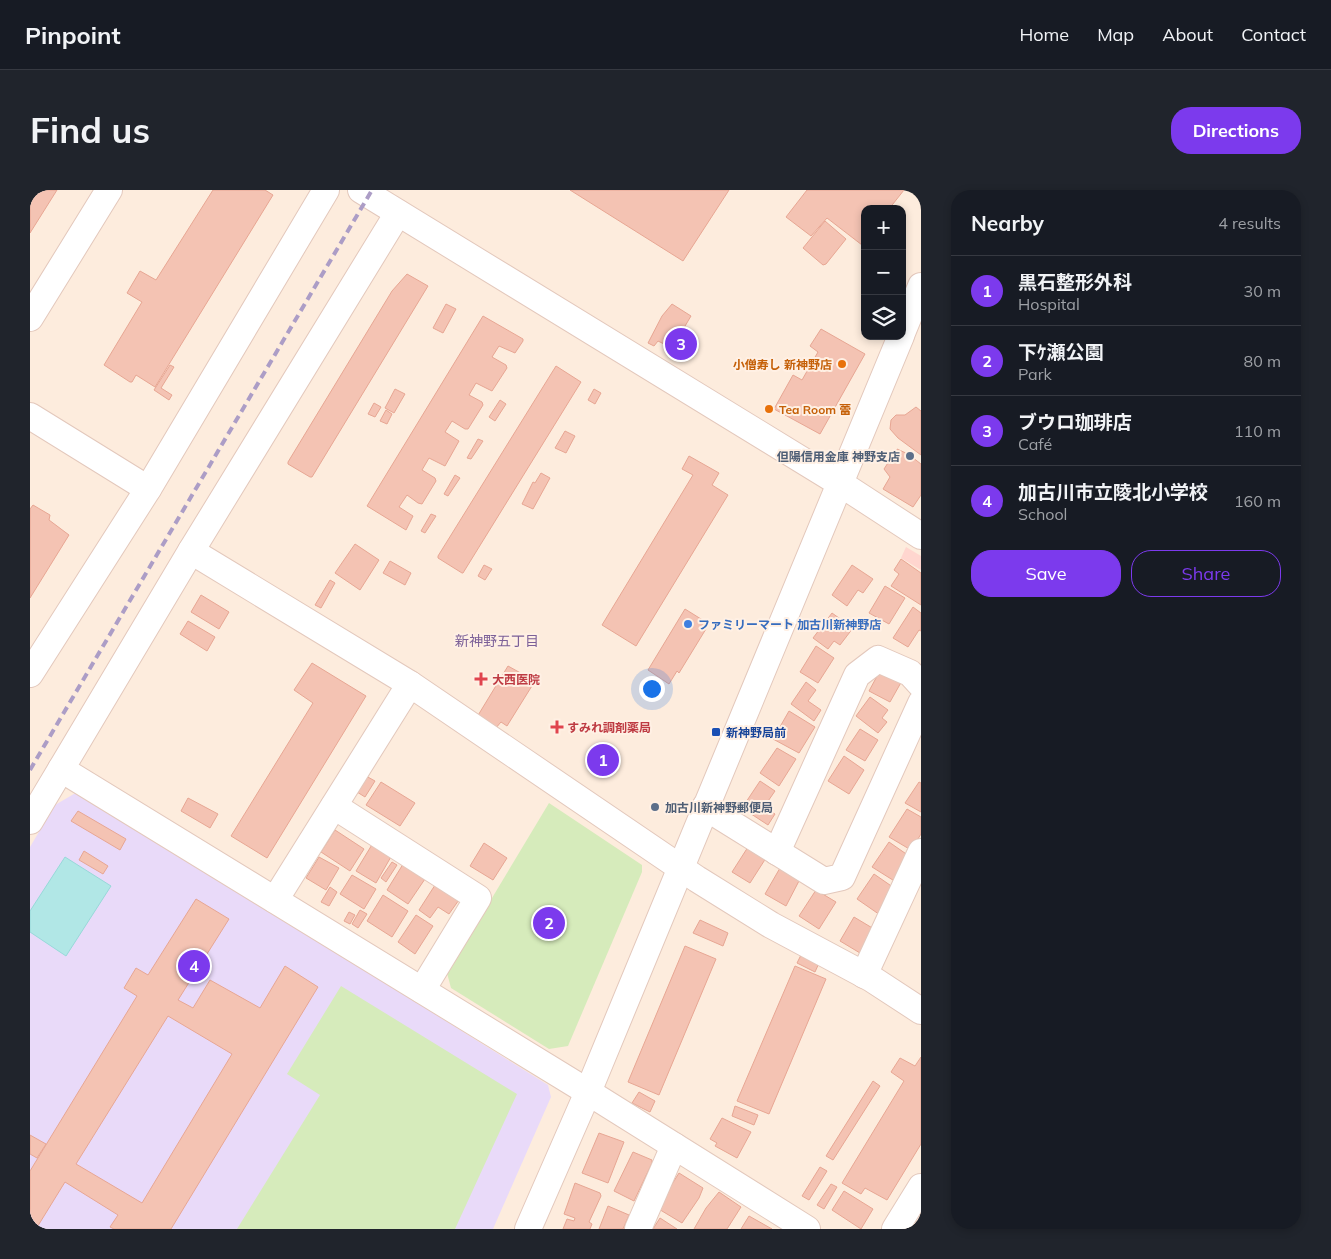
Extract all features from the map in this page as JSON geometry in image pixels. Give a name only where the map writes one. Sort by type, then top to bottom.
[{"type":"street","points":[[30,318],[108,190]]},
{"type":"street","points":[[30,674],[148,489],[326,190]]},
{"type":"street","points":[[360,190],[840,484],[921,536]]},
{"type":"street","points":[[30,821],[191,551],[398,214]]},
{"type":"street","points":[[906,322],[921,286]]},
{"type":"street","points":[[528,1229],[588,1092],[899,340]]},
{"type":"street","points":[[30,416],[148,489]]},
{"type":"street","points":[[191,551],[410,684],[680,868],[771,925],[864,975],[921,1011]]},
{"type":"street","points":[[777,852],[857,675],[878,659],[910,673],[921,685]]},
{"type":"street","points":[[275,900],[410,684]]},
{"type":"street","points":[[705,807],[824,881],[842,877],[921,703]]},
{"type":"street","points":[[62,768],[807,1229]]},
{"type":"street","points":[[334,806],[478,898],[422,990]]},
{"type":"street","points":[[864,975],[921,852]]},
{"type":"street","points":[[638,1229],[674,1146]]},
{"type":"street","points":[[895,1229],[918,1200]]},
{"type":"street","points":[[908,1229],[918,1200]]},
{"type":"shaded area","points":[[906,547],[921,556],[921,570],[901,558]]},
{"type":"shaded area","points":[[79,791],[548,1085],[551,1097],[493,1229],[30,1229],[30,847],[55,805]]},
{"type":"green space","points":[[549,803],[642,865],[642,872],[568,1046],[549,1049],[451,988],[447,973]]},
{"type":"green space","points":[[341,986],[517,1094],[455,1229],[237,1229],[320,1095],[287,1074]]},
{"type":"water","points":[[65,857],[111,886],[66,956],[30,932],[30,911]]},
{"type":"building","points":[[30,190],[57,190],[30,233]]},
{"type":"building","points":[[213,190],[265,190],[273,195],[155,387],[136,375],[132,382],[130,382],[104,365],[142,302],[127,293],[140,271],[156,280]]},
{"type":"building","points":[[570,190],[729,190],[683,261]]},
{"type":"building","points":[[807,190],[904,190],[892,205],[861,205],[861,244],[827,218],[811,236],[786,217]]},
{"type":"building","points":[[825,221],[846,239],[826,264],[823,265],[803,248]]},
{"type":"building","points":[[407,274],[428,286],[312,477],[310,477],[288,464],[288,462],[392,291]]},
{"type":"building","points":[[446,304],[456,309],[443,333],[433,328]]},
{"type":"building","points":[[672,304],[691,316],[672,348],[658,341],[654,346],[648,343],[662,316]]},
{"type":"building","points":[[483,316],[523,339],[523,341],[515,353],[499,346],[492,357],[506,365],[507,368],[492,391],[476,383],[469,395],[482,402],[483,405],[468,429],[452,421],[445,432],[459,441],[445,466],[429,458],[422,470],[435,478],[436,481],[422,504],[407,495],[399,507],[413,516],[406,530],[367,506]]},
{"type":"building","points":[[821,329],[865,354],[820,434],[774,409],[793,375],[802,380],[818,352],[810,346]]},
{"type":"building","points":[[170,365],[174,367],[161,388],[172,395],[169,400],[154,390]]},
{"type":"building","points":[[556,366],[581,382],[462,573],[438,558],[438,556]]},
{"type":"building","points":[[395,389],[405,394],[394,413],[385,408]]},
{"type":"building","points":[[594,389],[601,393],[595,404],[588,400]]},
{"type":"building","points":[[500,400],[506,404],[495,421],[489,417]]},
{"type":"building","points":[[374,403],[381,407],[375,417],[368,414]]},
{"type":"building","points":[[916,407],[921,411],[921,455],[898,438],[890,429],[891,420],[896,415],[905,415]]},
{"type":"building","points":[[386,410],[392,414],[387,424],[380,421]]},
{"type":"building","points":[[565,431],[575,436],[566,453],[555,448]]},
{"type":"building","points":[[478,439],[483,441],[471,459],[467,458]]},
{"type":"building","points":[[897,449],[908,454],[921,464],[921,495],[913,507],[883,489],[890,477],[884,469]]},
{"type":"building","points":[[689,456],[719,473],[712,485],[728,495],[636,646],[602,625],[693,475],[682,469]]},
{"type":"building","points":[[541,473],[550,478],[533,509],[522,504],[533,482],[535,483]]},
{"type":"building","points":[[455,475],[460,478],[448,496],[444,494]]},
{"type":"building","points":[[33,505],[50,515],[49,520],[69,535],[30,598],[30,509]]},
{"type":"building","points":[[431,514],[436,516],[425,533],[421,531]]},
{"type":"building","points":[[355,544],[379,560],[360,590],[335,573]]},
{"type":"building","points":[[901,559],[921,573],[921,605],[891,586],[899,574],[894,570]]},
{"type":"building","points":[[390,561],[411,573],[405,585],[383,573]]},
{"type":"building","points":[[484,565],[492,569],[485,580],[478,576]]},
{"type":"building","points":[[852,565],[873,579],[863,593],[858,590],[847,606],[832,595]]},
{"type":"building","points":[[330,580],[335,583],[321,608],[315,605]]},
{"type":"building","points":[[885,586],[905,598],[889,624],[869,613]]},
{"type":"building","points":[[201,595],[229,612],[219,629],[191,612]]},
{"type":"building","points":[[913,607],[921,613],[921,631],[919,630],[908,647],[893,638]]},
{"type":"building","points":[[685,609],[709,624],[679,673],[677,671],[669,684],[648,670]]},
{"type":"building","points":[[832,613],[853,628],[840,645],[834,641],[828,649],[813,638]]},
{"type":"building","points":[[188,621],[215,637],[207,651],[180,634]]},
{"type":"building","points":[[816,646],[834,658],[818,683],[800,672]]},
{"type":"building","points":[[312,663],[366,696],[267,858],[231,836],[313,703],[294,690]]},
{"type":"building","points":[[508,666],[535,681],[507,726],[501,722],[495,729],[477,717]]},
{"type":"building","points":[[882,667],[903,679],[890,702],[869,691]]},
{"type":"building","points":[[806,682],[816,690],[808,701],[821,710],[814,721],[791,704]]},
{"type":"building","points":[[870,697],[888,710],[882,718],[887,722],[878,733],[856,716]]},
{"type":"building","points":[[789,711],[815,727],[799,753],[773,739]]},
{"type":"building","points":[[860,729],[878,740],[865,761],[846,750]]},
{"type":"building","points":[[777,748],[796,759],[779,786],[760,773]]},
{"type":"building","points":[[844,756],[864,770],[849,794],[828,781]]},
{"type":"building","points":[[366,776],[375,781],[365,797],[357,792]]},
{"type":"building","points":[[760,781],[775,791],[764,807],[775,814],[768,825],[742,808]]},
{"type":"building","points":[[381,782],[415,803],[400,826],[366,805]]},
{"type":"building","points":[[919,782],[921,783],[921,812],[905,803]]},
{"type":"building","points":[[188,798],[218,814],[210,828],[181,811]]},
{"type":"building","points":[[907,809],[921,817],[921,834],[911,850],[889,837]]},
{"type":"building","points":[[78,811],[126,839],[120,850],[71,821]]},
{"type":"building","points":[[335,830],[364,849],[350,871],[321,852]]},
{"type":"building","points":[[889,842],[912,858],[896,882],[872,867]]},
{"type":"building","points":[[373,843],[392,855],[376,883],[356,871]]},
{"type":"building","points":[[484,843],[507,858],[493,880],[470,866]]},
{"type":"building","points":[[748,847],[766,858],[750,883],[732,872]]},
{"type":"building","points":[[84,851],[108,866],[103,874],[79,860]]},
{"type":"building","points":[[319,857],[339,868],[326,890],[306,878]]},
{"type":"building","points":[[405,861],[427,876],[408,904],[387,890]]},
{"type":"building","points":[[392,862],[397,865],[386,882],[381,878]]},
{"type":"building","points":[[780,868],[800,879],[786,906],[765,894]]},
{"type":"building","points":[[874,874],[900,892],[883,917],[857,899]]},
{"type":"building","points":[[352,875],[376,889],[364,909],[340,894]]},
{"type":"building","points":[[437,882],[461,897],[449,914],[438,907],[430,918],[419,910]]},
{"type":"building","points":[[330,887],[337,892],[329,906],[321,902]]},
{"type":"building","points":[[816,890],[836,902],[819,929],[799,916]]},
{"type":"building","points":[[383,895],[408,911],[392,937],[367,921]]},
{"type":"building","points":[[196,899],[229,919],[178,1000],[193,1008],[210,980],[260,1008],[285,966],[318,987],[171,1229],[114,1229],[110,1227],[118,1215],[65,1182],[36,1229],[30,1229],[30,1171],[137,996],[124,988],[136,968],[148,975]],"holes":[[[168,1016],[232,1054],[142,1203],[76,1164]]]},
{"type":"building","points":[[360,910],[367,914],[358,928],[352,924]]},
{"type":"building","points":[[349,912],[355,915],[350,924],[344,921]]},
{"type":"building","points":[[416,915],[433,926],[415,954],[398,942]]},
{"type":"building","points":[[854,917],[874,929],[860,953],[840,941]]},
{"type":"building","points":[[700,920],[728,933],[723,946],[693,933]]},
{"type":"building","points":[[685,946],[716,959],[659,1095],[628,1082]]},
{"type":"building","points":[[801,955],[819,963],[815,972],[797,963]]},
{"type":"building","points":[[795,966],[826,979],[769,1114],[737,1101]]},
{"type":"building","points":[[921,1057],[921,1144],[887,1200],[865,1188],[861,1194],[842,1183],[904,1081],[891,1072],[900,1058],[915,1066]]},
{"type":"building","points":[[873,1081],[880,1086],[833,1160],[826,1156]]},
{"type":"building","points":[[639,1092],[655,1101],[650,1112],[632,1103]]},
{"type":"building","points":[[735,1106],[758,1115],[754,1125],[732,1116]]},
{"type":"building","points":[[722,1118],[751,1132],[737,1158],[715,1146],[717,1143],[710,1139]]},
{"type":"building","points":[[599,1133],[624,1142],[608,1183],[582,1173]]},
{"type":"building","points":[[30,1135],[46,1144],[37,1158],[30,1154]]},
{"type":"building","points":[[633,1152],[652,1160],[634,1201],[614,1191]]},
{"type":"building","points":[[820,1167],[827,1171],[809,1200],[802,1196]]},
{"type":"building","points":[[679,1173],[703,1188],[699,1198],[682,1223],[657,1208]]},
{"type":"building","points":[[575,1183],[600,1193],[601,1196],[589,1222],[592,1224],[590,1229],[563,1229],[567,1219],[574,1221],[575,1218],[564,1214]]},
{"type":"building","points":[[831,1184],[837,1187],[824,1209],[817,1205]]},
{"type":"building","points":[[844,1191],[873,1209],[861,1229],[832,1210]]},
{"type":"building","points":[[719,1192],[741,1207],[727,1229],[694,1229],[706,1208]]},
{"type":"building","points":[[608,1206],[629,1215],[623,1229],[599,1229]]},
{"type":"building","points":[[749,1216],[772,1229],[741,1229]]},
{"type":"building","points":[[660,1218],[677,1229],[653,1229]]},
{"type":"railway","points":[[30,770],[372,190]]},
{"type":"place","name":"ブウロ珈琲店","points":[[681,344]]},
{"type":"place","name":"小僧寿し 新神野店","points":[[842,364]]},
{"type":"place","name":"Tea Room 蕾","points":[[769,409]]},
{"type":"place","name":"但陽信用金庫 神野支店","points":[[910,456]]},
{"type":"place","name":"ファミリーマート 加古川新神野店","points":[[688,624]]},
{"type":"place","name":"大西医院","points":[[481,679]]},
{"type":"place","name":"すみれ調剤薬局","points":[[557,727]]},
{"type":"place","name":"新神野局前","points":[[716,732]]},
{"type":"place","name":"黒石整形外科","points":[[603,760]]},
{"type":"place","name":"加古川新神野郵便局","points":[[655,807]]},
{"type":"place","name":"下ｹ瀬公園","points":[[549,923]]},
{"type":"place","name":"加古川市立陵北小学校","points":[[194,966]]},
{"type":"district","name":"新神野五丁目","points":[[497,641]]}]
